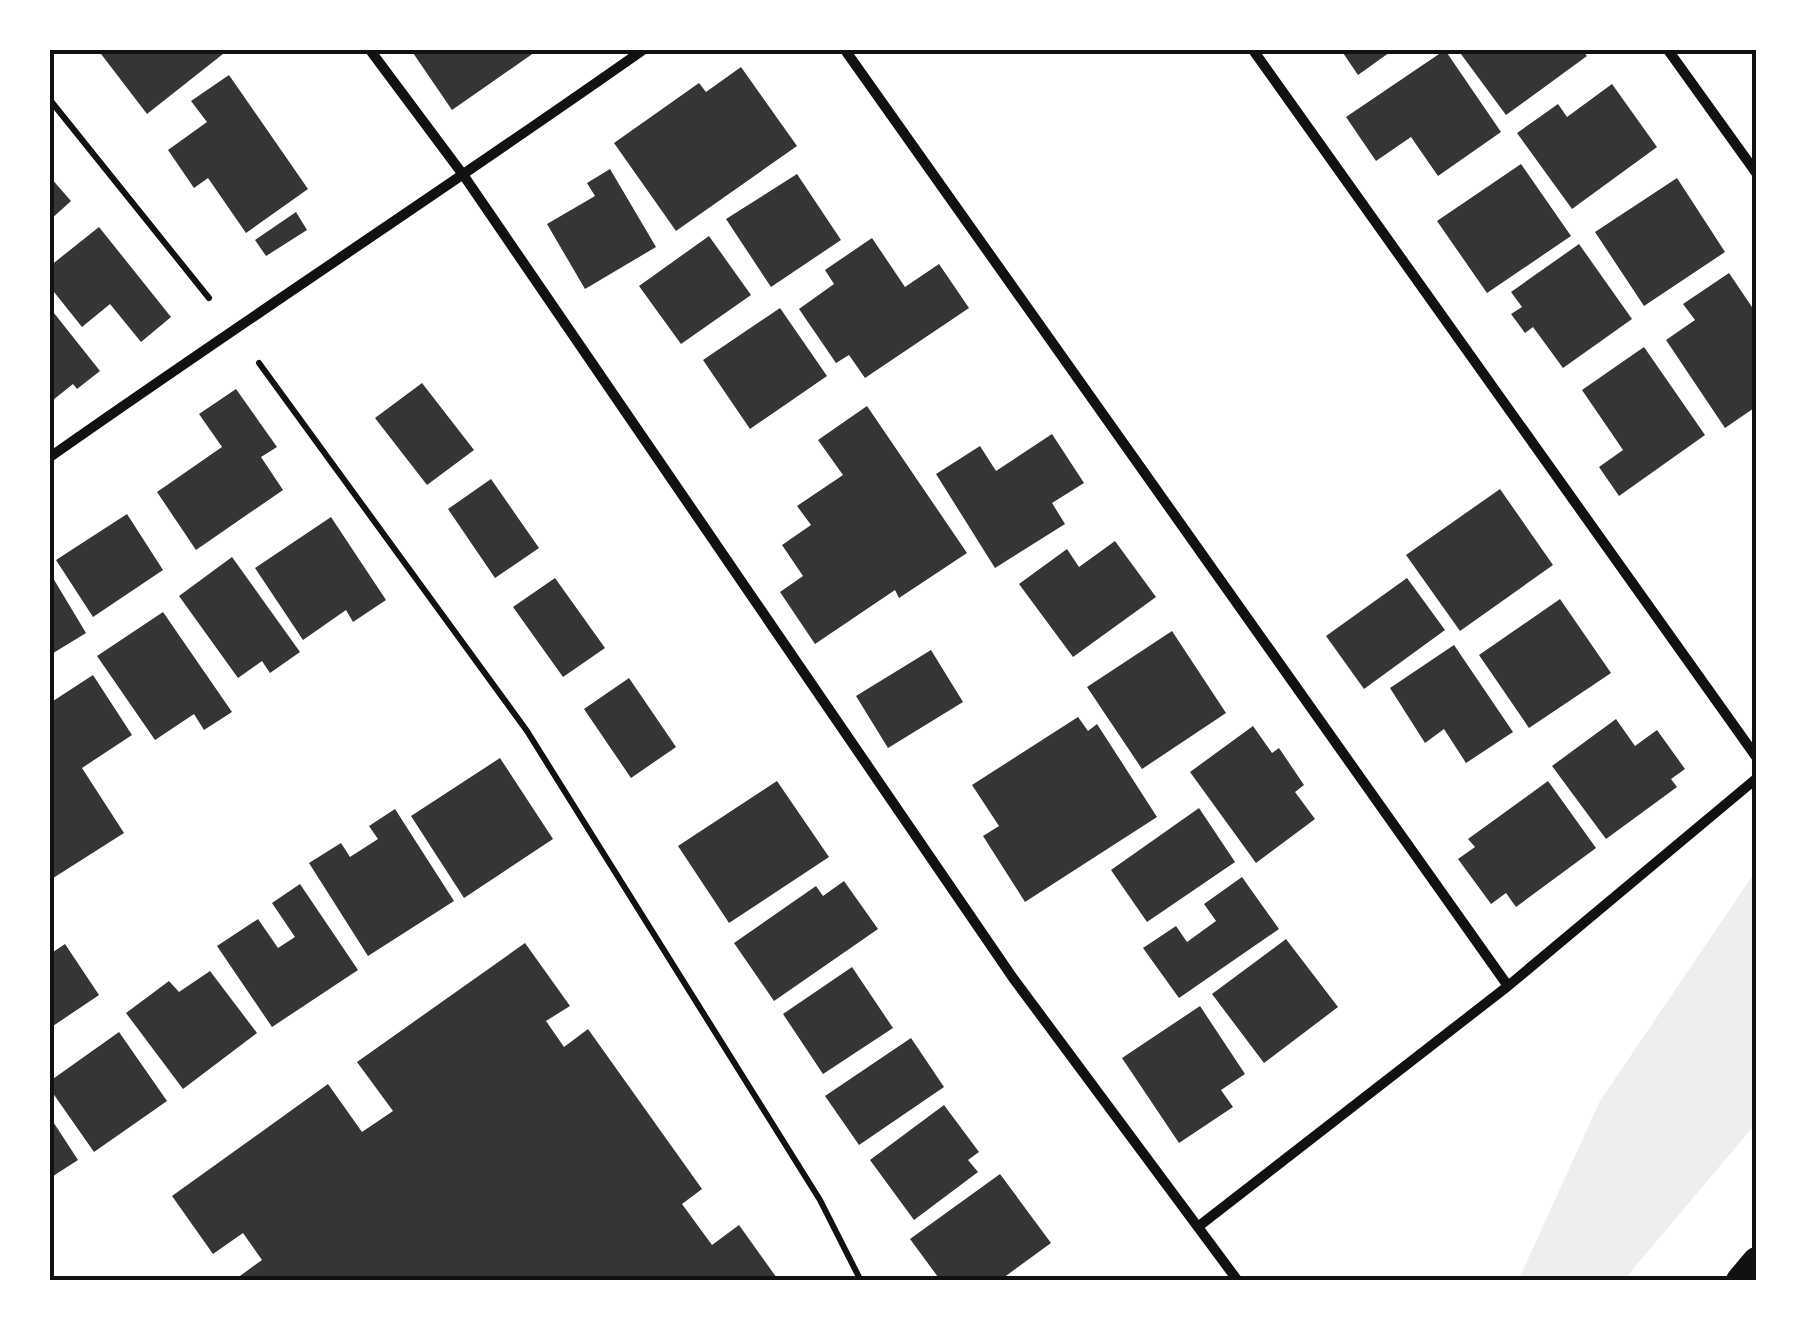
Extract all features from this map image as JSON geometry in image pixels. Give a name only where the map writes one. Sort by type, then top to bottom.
[{"type":"highway","points":[[1740,1281],[1757,1262]]},
{"type":"street","points":[[370,50],[464,176],[1013,978],[1238,1281]]},
{"type":"street","points":[[50,457],[643,50]]},
{"type":"street","points":[[846,50],[1508,986]]},
{"type":"street","points":[[1254,50],[1757,758]]},
{"type":"street","points":[[1668,50],[1757,174]]},
{"type":"street","points":[[1199,1226],[1508,986],[1757,778]]},
{"type":"path","points":[[50,100],[233,328],[528,731],[820,1200],[861,1281]]},
{"type":"shaded area","points":[[1757,869],[1757,1122],[1623,1281],[1518,1281],[1600,1101]]},
{"type":"building","points":[[98,50],[228,50],[147,114]]},
{"type":"building","points":[[411,50],[538,50],[452,110]]},
{"type":"building","points":[[1341,50],[1393,50],[1358,75]]},
{"type":"building","points":[[1445,50],[1501,132],[1438,176],[1411,137],[1376,161],[1346,117]]},
{"type":"building","points":[[1458,50],[1582,50],[1587,56],[1506,115]]},
{"type":"building","points":[[741,67],[797,146],[676,231],[614,143],[699,83],[706,92]]},
{"type":"building","points":[[229,75],[308,189],[246,233],[208,178],[194,188],[168,150],[207,122],[191,101]]},
{"type":"building","points":[[1612,84],[1657,147],[1572,209],[1517,133],[1558,104],[1567,117]]},
{"type":"building","points":[[1521,164],[1571,236],[1487,293],[1437,221]]},
{"type":"building","points":[[610,169],[656,247],[585,289],[547,224],[595,196],[587,183]]},
{"type":"building","points":[[797,174],[841,240],[771,287],[726,219]]},
{"type":"building","points":[[50,177],[71,201],[50,220]]},
{"type":"building","points":[[1677,178],[1725,252],[1644,306],[1595,232]]},
{"type":"building","points":[[296,212],[307,230],[266,256],[255,240]]},
{"type":"building","points":[[99,227],[171,317],[141,342],[110,304],[82,327],[50,287],[50,266]]},
{"type":"building","points":[[709,236],[751,295],[681,344],[639,286]]},
{"type":"building","points":[[872,238],[905,287],[939,264],[969,308],[865,378],[849,355],[836,363],[799,309],[834,284],[825,270]]},
{"type":"building","points":[[1579,244],[1632,319],[1563,368],[1533,327],[1525,333],[1511,314],[1522,307],[1511,292]]},
{"type":"building","points":[[1729,273],[1752,307],[1757,303],[1757,406],[1725,428],[1666,340],[1695,320],[1683,304]]},
{"type":"building","points":[[50,308],[100,371],[77,389],[73,384],[53,400],[50,396]]},
{"type":"building","points":[[780,308],[827,376],[750,429],[703,360]]},
{"type":"building","points":[[1644,347],[1705,435],[1619,496],[1599,467],[1623,450],[1582,390]]},
{"type":"building","points":[[422,383],[474,450],[427,485],[375,418]]},
{"type":"building","points":[[236,389],[277,447],[261,457],[283,490],[196,550],[157,492],[222,447],[199,414]]},
{"type":"building","points":[[867,406],[967,553],[899,598],[895,590],[815,644],[780,592],[803,576],[782,545],[811,525],[797,506],[843,475],[818,440]]},
{"type":"building","points":[[1052,434],[1084,483],[1052,503],[1065,524],[995,568],[936,474],[980,446],[996,471]]},
{"type":"building","points":[[491,479],[539,548],[495,578],[448,509]]},
{"type":"building","points":[[1500,489],[1553,565],[1460,631],[1406,555]]},
{"type":"building","points":[[127,514],[163,570],[93,617],[56,560]]},
{"type":"building","points":[[331,517],[386,600],[353,622],[346,610],[303,640],[255,568]]},
{"type":"building","points":[[1115,541],[1156,597],[1073,657],[1019,584],[1067,549],[1079,567]]},
{"type":"building","points":[[232,557],[300,652],[270,673],[262,661],[238,678],[179,596]]},
{"type":"building","points":[[50,573],[86,633],[50,655]]},
{"type":"building","points":[[555,578],[605,648],[563,677],[513,607]]},
{"type":"building","points":[[1407,578],[1445,630],[1364,689],[1326,636]]},
{"type":"building","points":[[1560,599],[1611,673],[1529,728],[1479,655]]},
{"type":"building","points":[[163,612],[232,712],[204,730],[194,714],[155,740],[97,656]]},
{"type":"building","points":[[1172,631],[1226,713],[1142,769],[1087,687]]},
{"type":"building","points":[[1454,645],[1513,732],[1466,763],[1444,729],[1425,743],[1390,688]]},
{"type":"building","points":[[931,650],[963,702],[888,748],[856,696]]},
{"type":"building","points":[[93,675],[132,735],[82,768],[124,833],[50,880],[50,703]]},
{"type":"building","points":[[629,678],[676,747],[631,778],[584,709]]},
{"type":"building","points":[[1078,717],[1088,731],[1097,724],[1157,817],[1025,902],[983,836],[999,826],[972,785]]},
{"type":"building","points":[[1616,719],[1635,746],[1657,730],[1685,769],[1671,779],[1677,787],[1606,839],[1552,766]]},
{"type":"building","points":[[1253,726],[1272,753],[1279,748],[1304,785],[1295,792],[1315,819],[1256,863],[1190,772]]},
{"type":"building","points":[[500,758],[553,839],[464,898],[411,816]]},
{"type":"building","points":[[777,781],[829,857],[729,923],[678,846]]},
{"type":"building","points":[[1548,781],[1596,848],[1516,907],[1506,893],[1491,904],[1458,859],[1475,847],[1468,839]]},
{"type":"building","points":[[1199,808],[1235,862],[1147,922],[1111,870]]},
{"type":"building","points":[[395,809],[454,901],[368,956],[309,863],[341,843],[350,857],[378,839],[369,826]]},
{"type":"building","points":[[1242,877],[1279,929],[1179,998],[1143,948],[1176,926],[1187,942],[1216,921],[1204,904]]},
{"type":"building","points":[[844,881],[878,929],[774,1001],[734,943],[816,886],[823,896]]},
{"type":"building","points":[[300,884],[358,970],[272,1027],[217,946],[258,919],[278,948],[295,937],[272,903]]},
{"type":"building","points":[[1286,939],[1338,1007],[1264,1063],[1212,994]]},
{"type":"building","points":[[525,943],[570,1006],[546,1021],[564,1047],[588,1029],[702,1189],[682,1204],[712,1245],[739,1225],[779,1281],[233,1281],[262,1260],[243,1233],[213,1254],[172,1196],[328,1084],[362,1132],[393,1111],[357,1062]]},
{"type":"building","points":[[65,944],[99,995],[50,1028],[50,954]]},
{"type":"building","points":[[852,967],[893,1028],[823,1074],[783,1014]]},
{"type":"building","points":[[210,971],[257,1033],[183,1089],[126,1013],[169,981],[179,992]]},
{"type":"building","points":[[1200,1006],[1245,1074],[1221,1090],[1233,1107],[1179,1143],[1122,1058]]},
{"type":"building","points":[[119,1032],[167,1101],[94,1152],[50,1089],[50,1081]]},
{"type":"building","points":[[911,1038],[944,1087],[859,1145],[825,1096]]},
{"type":"building","points":[[944,1105],[979,1152],[968,1160],[978,1172],[914,1220],[870,1160]]},
{"type":"building","points":[[50,1117],[78,1160],[50,1178]]},
{"type":"building","points":[[1000,1174],[1051,1243],[999,1281],[932,1281],[938,1277],[910,1239]]}]
